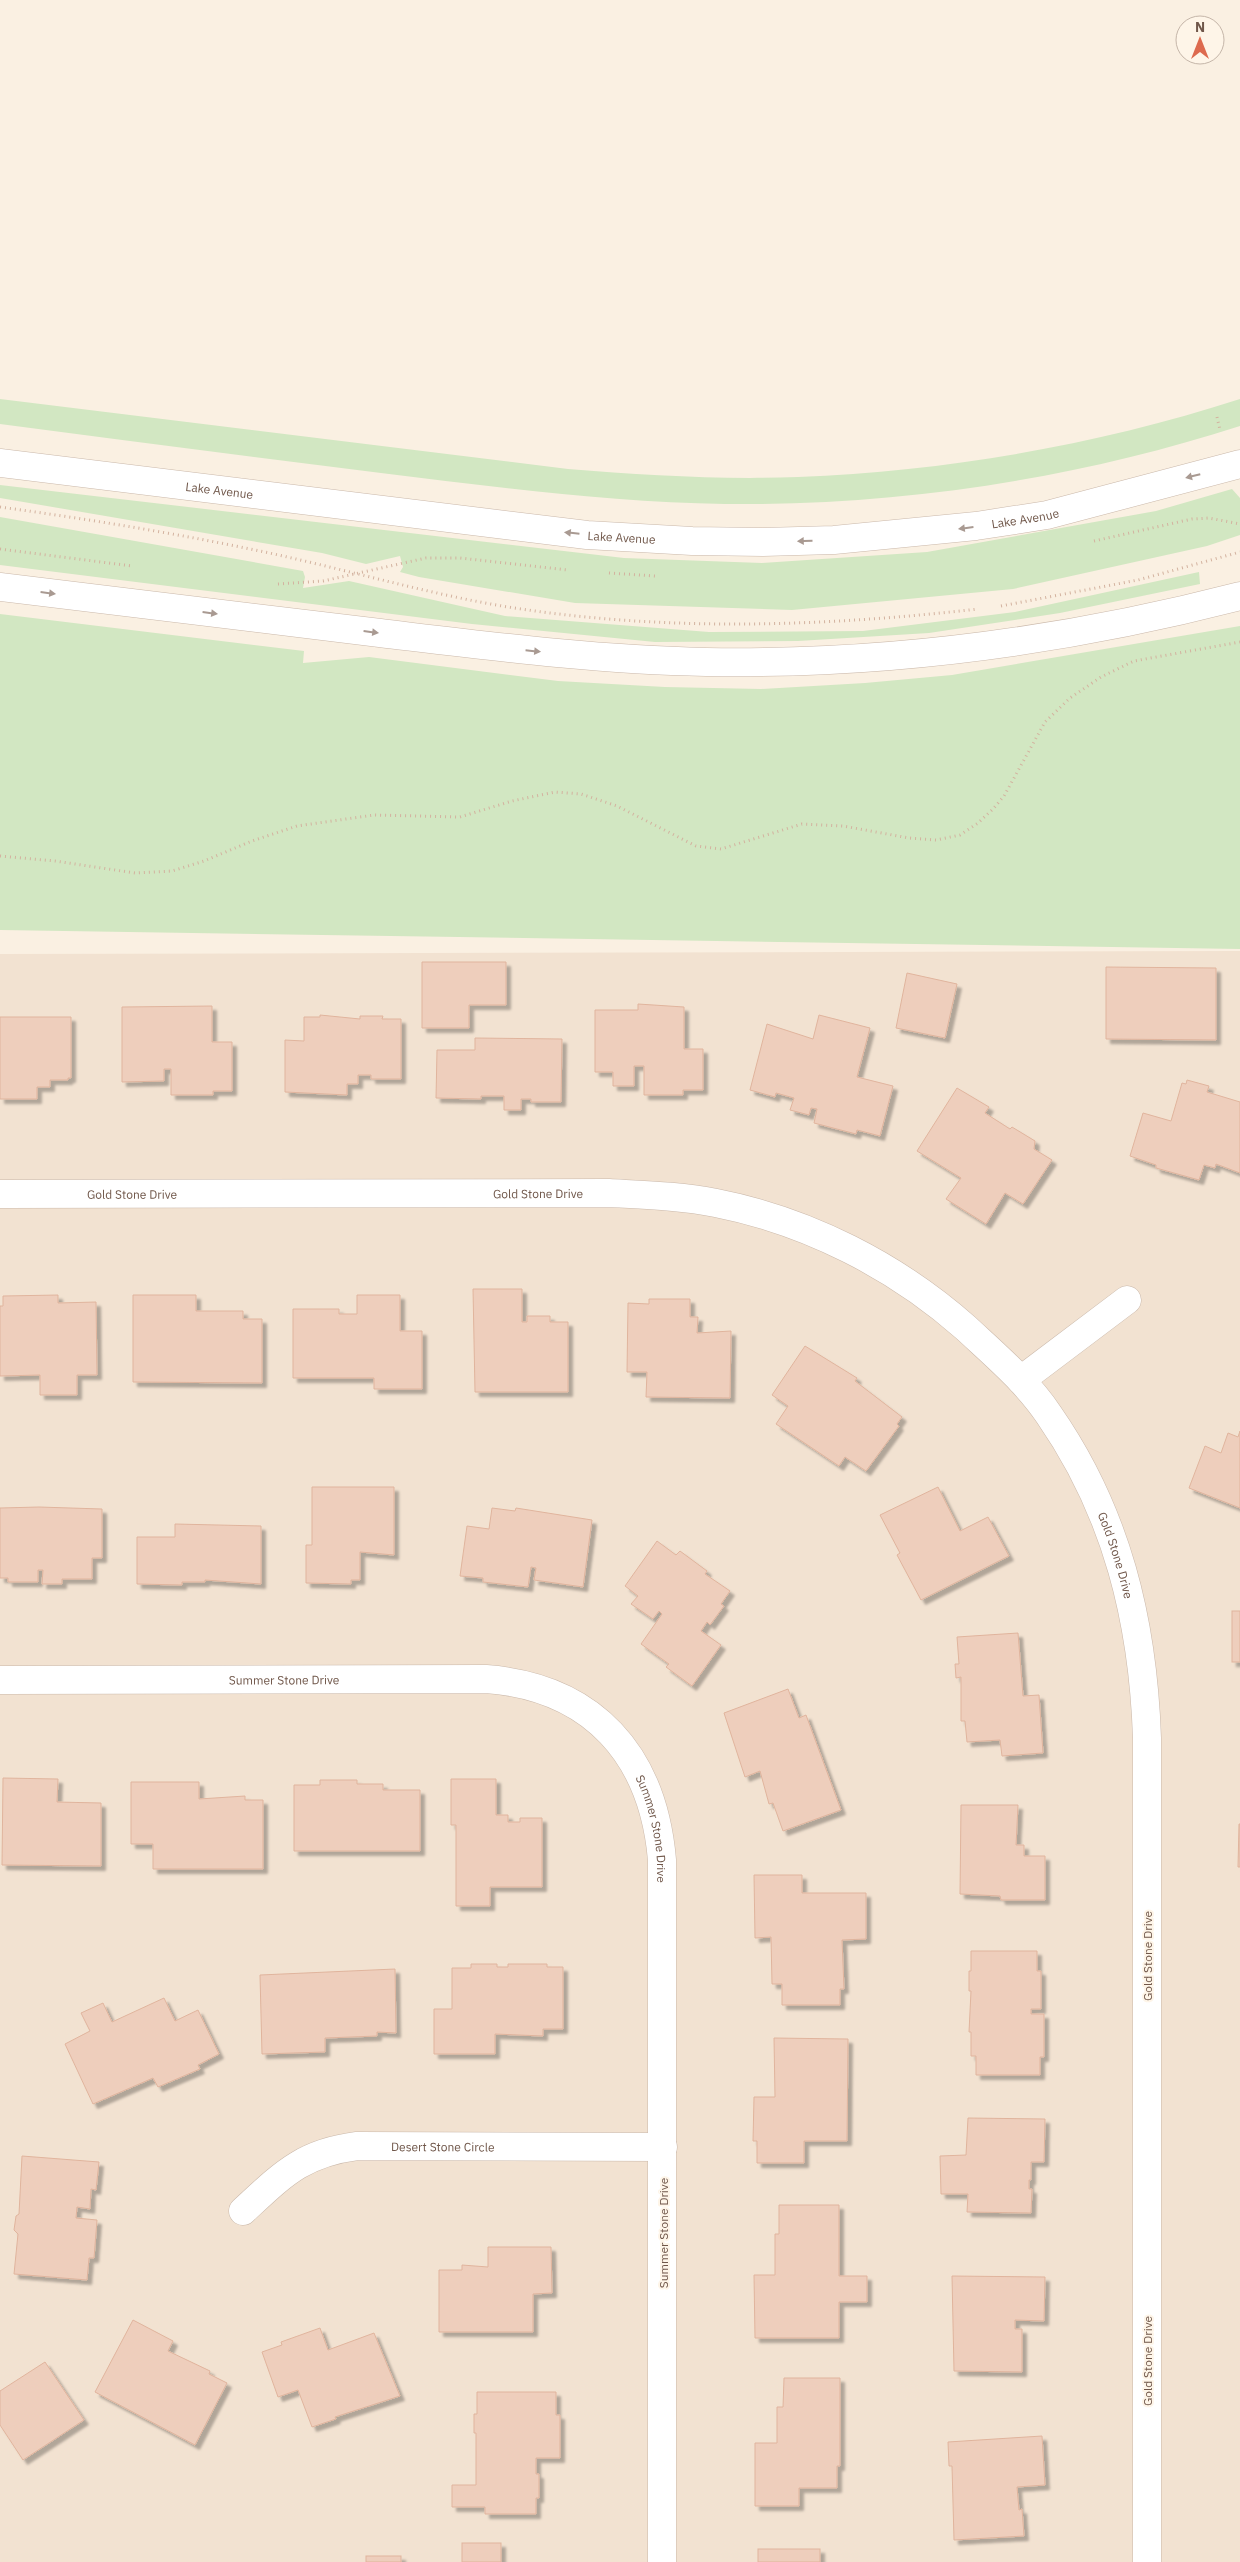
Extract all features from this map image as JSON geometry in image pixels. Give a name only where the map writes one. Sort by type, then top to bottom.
[{"type":"street","name":"Lake Avenue","points":[[0,463],[587,535],[692,541],[763,542],[905,535],[1011,521],[1047,515],[1240,464]]},
{"type":"street","points":[[0,588],[570,655],[708,662],[852,659],[938,652],[1138,619],[1240,596]]},
{"type":"street","name":"Gold Stone Drive","points":[[0,1194],[609,1193],[662,1196],[715,1203],[765,1215],[814,1233],[866,1256],[909,1283],[950,1314],[1021,1380],[1048,1413],[1071,1450],[1110,1532],[1126,1580],[1138,1631],[1145,1684],[1147,2562]]},
{"type":"street","points":[[1021,1380],[1126,1300]]},
{"type":"street","name":"Summer Stone Drive","points":[[0,1680],[486,1679],[511,1681],[536,1687],[583,1709],[605,1727],[625,1749],[640,1774],[652,1801],[660,1830],[662,1860],[662,2562]]},
{"type":"street","name":"Desert Stone Circle","points":[[243,2211],[284,2173],[307,2158],[331,2149],[357,2146],[663,2147]]},
{"type":"path","points":[[1217,417],[1220,430]]},
{"type":"path","points":[[0,508],[160,532],[251,549],[442,594],[564,614],[692,623],[782,624],[870,620],[987,608]]},
{"type":"path","points":[[996,607],[1138,580],[1240,552]]},
{"type":"path","points":[[0,856],[55,860],[136,873],[172,872],[204,861],[252,840],[297,826],[345,817],[374,815],[460,817],[512,800],[555,792],[581,794],[617,806],[696,846],[721,849],[802,824],[843,826],[908,838],[936,840],[960,835],[978,823],[993,809],[1004,796],[1045,722],[1070,698],[1101,677],[1134,661],[1240,642]]},
{"type":"shaded area","points":[[1240,951],[1240,2562],[0,2562],[0,954]]},
{"type":"green space","points":[[0,399],[568,469],[711,477],[769,478],[854,474],[966,462],[1022,453],[1132,430],[1240,399],[1240,426],[1178,445],[1115,461],[986,486],[855,500],[725,504],[596,497],[510,488],[0,424]]},
{"type":"green space","points":[[0,485],[624,558],[762,563],[927,552],[1156,511],[1232,489],[1240,498],[1240,535],[1207,546],[1013,589],[792,610],[575,603],[419,577],[400,572],[403,567],[400,556],[366,564],[322,553],[0,498]]},
{"type":"green space","points":[[0,517],[303,571],[305,577],[303,588],[349,581],[505,616],[709,632],[863,631],[1015,612],[1199,572],[1200,584],[1060,613],[929,633],[798,641],[655,642],[472,624],[0,565]]},
{"type":"green space","points":[[0,614],[304,651],[303,663],[369,657],[558,681],[665,687],[761,689],[865,683],[952,675],[1240,626],[1240,949],[0,930]]},
{"type":"building","points":[[422,962],[506,962],[506,1005],[469,1005],[469,1028],[422,1028]]},
{"type":"building","points":[[1106,967],[1216,968],[1216,1040],[1106,1039]]},
{"type":"building","points":[[907,973],[957,984],[945,1038],[896,1028]]},
{"type":"building","points":[[638,1004],[684,1007],[684,1049],[703,1049],[703,1090],[683,1090],[683,1095],[644,1095],[644,1066],[634,1066],[634,1086],[613,1086],[613,1072],[595,1072],[595,1010],[638,1010]]},
{"type":"building","points":[[212,1006],[212,1042],[232,1042],[232,1091],[213,1091],[213,1095],[171,1095],[171,1069],[164,1069],[164,1081],[122,1082],[122,1007]]},
{"type":"building","points":[[320,1015],[360,1019],[360,1016],[383,1016],[382,1019],[401,1019],[401,1079],[371,1079],[371,1075],[358,1075],[358,1084],[347,1084],[347,1095],[285,1092],[285,1040],[304,1041],[304,1017],[320,1017]]},
{"type":"building","points":[[819,1015],[870,1028],[857,1077],[893,1086],[880,1136],[857,1130],[856,1134],[814,1123],[817,1109],[811,1108],[809,1115],[790,1110],[794,1098],[776,1093],[775,1097],[750,1090],[767,1024],[813,1039]]},
{"type":"building","points":[[0,1017],[71,1017],[71,1078],[68,1078],[68,1080],[50,1080],[50,1087],[37,1087],[37,1099],[0,1099]]},
{"type":"building","points":[[475,1038],[562,1039],[561,1102],[531,1102],[531,1099],[521,1099],[521,1110],[504,1110],[504,1096],[481,1096],[481,1099],[436,1098],[437,1050],[475,1050]]},
{"type":"building","points":[[1187,1080],[1209,1086],[1207,1092],[1240,1102],[1240,1173],[1216,1164],[1215,1168],[1204,1165],[1199,1180],[1156,1168],[1156,1165],[1130,1156],[1143,1113],[1171,1121],[1182,1083],[1186,1084]]},
{"type":"building","points":[[957,1088],[989,1107],[985,1113],[1010,1129],[1012,1127],[1035,1141],[1034,1149],[1052,1160],[1023,1204],[1005,1193],[986,1224],[946,1199],[961,1178],[917,1151]]},
{"type":"building","points":[[473,1289],[522,1289],[522,1322],[527,1322],[527,1316],[550,1316],[550,1322],[568,1322],[568,1392],[475,1392]]},
{"type":"building","points":[[58,1295],[58,1303],[96,1302],[97,1375],[77,1375],[77,1395],[40,1395],[40,1375],[0,1376],[0,1306],[3,1306],[3,1296]]},
{"type":"building","points":[[133,1295],[196,1295],[196,1311],[243,1311],[243,1319],[262,1319],[262,1383],[133,1382]]},
{"type":"building","points":[[357,1295],[400,1295],[400,1331],[422,1331],[422,1389],[374,1389],[374,1378],[293,1378],[293,1309],[339,1309],[339,1314],[357,1314]]},
{"type":"building","points":[[649,1299],[690,1299],[690,1317],[698,1317],[697,1333],[731,1331],[730,1398],[646,1397],[647,1372],[627,1372],[628,1303],[649,1304]]},
{"type":"building","points":[[805,1346],[857,1378],[855,1381],[902,1417],[897,1424],[899,1426],[866,1471],[845,1457],[839,1466],[776,1424],[788,1406],[772,1395]]},
{"type":"building","points":[[1240,1431],[1240,1508],[1189,1488],[1205,1446],[1221,1453],[1228,1433],[1238,1437]]},
{"type":"building","points":[[312,1487],[394,1487],[394,1555],[360,1552],[360,1580],[351,1580],[351,1584],[306,1583],[306,1545],[312,1545]]},
{"type":"building","points":[[938,1487],[960,1531],[988,1517],[1009,1556],[921,1600],[897,1555],[900,1553],[880,1515]]},
{"type":"building","points":[[0,1508],[102,1509],[102,1558],[92,1558],[92,1579],[62,1579],[62,1584],[42,1584],[43,1570],[38,1570],[38,1582],[8,1582],[8,1578],[0,1578]]},
{"type":"building","points":[[492,1508],[515,1511],[516,1508],[592,1520],[583,1587],[534,1580],[536,1568],[531,1567],[528,1587],[483,1582],[483,1578],[460,1576],[467,1526],[489,1529]]},
{"type":"building","points":[[175,1524],[261,1526],[261,1584],[205,1580],[205,1582],[182,1582],[182,1585],[137,1584],[137,1537],[175,1537]]},
{"type":"building","points":[[657,1541],[676,1555],[680,1551],[707,1571],[705,1574],[730,1591],[721,1604],[724,1606],[710,1625],[707,1622],[701,1631],[721,1645],[692,1686],[666,1667],[669,1664],[641,1644],[662,1614],[659,1611],[653,1619],[631,1604],[638,1596],[625,1586]]},
{"type":"building","points":[[1232,1611],[1240,1611],[1240,1662],[1232,1662]]},
{"type":"building","points":[[1018,1633],[1023,1696],[1039,1695],[1043,1753],[1002,1756],[1000,1740],[967,1742],[965,1721],[961,1721],[961,1677],[956,1678],[955,1664],[959,1664],[957,1637]]},
{"type":"building","points":[[788,1689],[799,1718],[806,1715],[841,1810],[783,1831],[773,1803],[769,1804],[760,1771],[745,1777],[724,1713]]},
{"type":"building","points":[[3,1778],[58,1779],[57,1802],[101,1803],[101,1866],[2,1865]]},
{"type":"building","points":[[451,1779],[496,1779],[496,1815],[508,1815],[508,1822],[520,1822],[520,1818],[542,1818],[542,1887],[490,1887],[490,1906],[456,1906],[456,1825],[451,1825]]},
{"type":"building","points":[[320,1780],[357,1780],[357,1784],[383,1784],[383,1790],[420,1790],[420,1851],[294,1851],[294,1785],[320,1785]]},
{"type":"building","points":[[131,1782],[199,1782],[199,1799],[245,1796],[245,1800],[263,1800],[263,1869],[153,1869],[153,1844],[131,1844]]},
{"type":"building","points":[[961,1805],[1018,1805],[1016,1845],[1024,1845],[1024,1856],[1045,1856],[1045,1900],[1001,1900],[1000,1896],[960,1894]]},
{"type":"building","points":[[1239,1824],[1240,1867],[1238,1867]]},
{"type":"building","points":[[754,1875],[802,1875],[802,1893],[866,1893],[866,1939],[842,1940],[844,1989],[840,1989],[840,2005],[782,2005],[782,1984],[772,1984],[771,1937],[755,1938]]},
{"type":"building","points":[[971,1951],[1037,1951],[1037,1971],[1041,1971],[1041,2009],[1031,2009],[1031,2014],[1044,2014],[1044,2057],[1040,2057],[1040,2075],[976,2075],[976,2056],[971,2056],[971,2032],[969,2032],[971,1991],[969,1991],[969,1971],[971,1971]]},
{"type":"building","points":[[471,1964],[497,1964],[497,1967],[508,1967],[508,1964],[547,1964],[547,1967],[563,1967],[563,2029],[543,2029],[543,2036],[495,2034],[495,2054],[434,2054],[434,2009],[452,2009],[452,1968],[471,1968]]},
{"type":"building","points":[[395,1969],[396,2033],[377,2032],[377,2036],[325,2038],[325,2052],[262,2054],[260,1975]]},
{"type":"building","points":[[164,1998],[175,2021],[198,2010],[219,2054],[198,2065],[200,2069],[158,2087],[153,2078],[93,2104],[65,2044],[90,2031],[81,2013],[103,2003],[112,2022]]},
{"type":"building","points":[[774,2038],[848,2039],[847,2141],[804,2141],[804,2163],[757,2163],[757,2141],[753,2141],[754,2097],[775,2097]]},
{"type":"building","points":[[968,2118],[1045,2119],[1044,2162],[1031,2162],[1029,2189],[1032,2189],[1031,2213],[967,2212],[968,2194],[941,2194],[940,2156],[966,2155]]},
{"type":"building","points":[[22,2156],[99,2162],[96,2190],[91,2189],[90,2209],[77,2207],[76,2218],[97,2220],[94,2258],[89,2258],[87,2280],[14,2274],[18,2234],[14,2230],[16,2216],[19,2214]]},
{"type":"building","points":[[779,2205],[839,2205],[839,2276],[867,2276],[867,2302],[839,2302],[839,2338],[755,2338],[754,2275],[775,2275],[775,2234],[779,2234]]},
{"type":"building","points":[[488,2247],[551,2247],[552,2293],[533,2294],[533,2332],[439,2332],[439,2270],[462,2270],[462,2265],[488,2267]]},
{"type":"building","points":[[952,2276],[1045,2277],[1044,2321],[1015,2320],[1015,2329],[1022,2329],[1022,2372],[954,2371]]},
{"type":"building","points":[[133,2320],[173,2341],[168,2351],[210,2371],[209,2374],[227,2383],[195,2445],[95,2392]]},
{"type":"building","points":[[320,2328],[328,2350],[374,2333],[400,2396],[335,2417],[336,2419],[312,2427],[298,2390],[278,2397],[262,2352],[282,2345],[281,2342]]},
{"type":"building","points":[[45,2362],[84,2420],[23,2460],[0,2425],[0,2391]]},
{"type":"building","points":[[784,2378],[840,2378],[840,2466],[837,2466],[837,2488],[799,2488],[799,2506],[755,2506],[755,2443],[777,2443],[777,2407],[783,2407]]},
{"type":"building","points":[[477,2392],[556,2392],[556,2415],[560,2415],[560,2458],[536,2458],[536,2474],[539,2474],[539,2498],[536,2498],[536,2514],[485,2514],[485,2507],[452,2507],[452,2485],[476,2485],[474,2414],[477,2414]]},
{"type":"building","points":[[1042,2436],[1045,2485],[1017,2487],[1019,2510],[1022,2509],[1024,2536],[954,2540],[952,2466],[949,2466],[948,2442]]},
{"type":"building","points":[[462,2543],[501,2543],[501,2562],[462,2562]]},
{"type":"building","points":[[758,2549],[820,2549],[820,2562],[758,2562]]},
{"type":"building","points":[[366,2556],[401,2556],[401,2562],[366,2562]]}]
